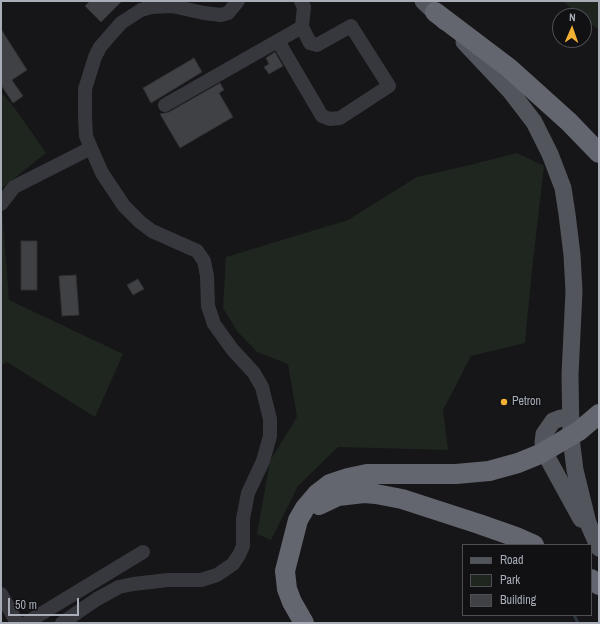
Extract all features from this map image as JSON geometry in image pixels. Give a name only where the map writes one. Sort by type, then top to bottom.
[{"type":"highway","points":[[429,7],[509,68],[569,122],[599,153]]},
{"type":"highway","points":[[304,623],[292,602],[287,588],[285,571],[298,520],[305,508],[330,484],[367,474],[456,474],[489,471],[518,463],[540,454],[579,431],[599,414]]},
{"type":"highway","points":[[298,520],[322,503],[338,496],[364,493],[376,494],[402,499],[479,524],[532,544]]},
{"type":"main road","points":[[429,7],[511,92],[534,122],[550,154],[563,188],[572,255],[574,291],[570,375],[571,438],[575,470],[588,523],[599,548]]},
{"type":"main road","points":[[571,418],[561,418],[553,421],[545,431],[543,443],[548,457],[589,535],[599,548]]},
{"type":"street","points":[[62,623],[97,599],[119,587],[156,581],[201,580],[217,575],[233,564],[240,555],[243,546],[244,506],[248,493],[263,461],[270,436],[270,419],[262,387],[254,373],[232,349],[214,324],[208,306],[207,276],[204,261],[197,251],[152,231],[140,222],[124,206],[102,173],[91,148],[86,136],[85,116],[85,89],[95,57],[100,48],[121,23],[141,10],[152,7],[172,6],[221,15],[228,13],[238,1]]},
{"type":"street","points":[[278,42],[322,116],[330,119],[340,118],[389,86],[351,26],[317,45],[310,43],[302,28],[304,7],[301,1]]},
{"type":"street","points":[[165,105],[302,28]]},
{"type":"street","points":[[1,204],[14,187],[91,148]]},
{"type":"street","points":[[26,623],[143,552]]},
{"type":"street","points":[[1,594],[17,623]]},
{"type":"green space","points":[[562,1],[599,1],[599,30],[592,25],[592,8],[571,8]]},
{"type":"green space","points":[[1,92],[16,110],[46,153],[1,189]]},
{"type":"green space","points":[[517,153],[544,166],[525,343],[471,356],[443,410],[448,450],[338,447],[298,486],[271,540],[257,534],[270,461],[297,417],[288,364],[257,352],[237,331],[223,308],[226,257],[348,220],[417,177]]},
{"type":"green space","points":[[1,197],[9,300],[123,354],[95,417],[7,362],[1,365]]},
{"type":"building","points":[[90,1],[122,1],[101,22],[85,6]]},
{"type":"building","points":[[1,29],[27,70],[12,80],[23,96],[13,103],[1,85]]},
{"type":"building","points":[[275,52],[283,66],[269,74],[264,67],[269,64],[266,58]]},
{"type":"building","points":[[194,58],[202,72],[151,103],[143,88]]},
{"type":"building","points":[[220,83],[224,90],[219,93],[233,117],[180,148],[160,114],[169,112]]},
{"type":"building","points":[[21,241],[37,241],[37,290],[21,290]]},
{"type":"building","points":[[76,275],[79,315],[62,316],[59,276]]},
{"type":"building","points":[[138,279],[144,289],[133,295],[127,285]]},
{"type":"waterway","points":[[574,616],[578,623]]},
{"type":"place","name":"Petron","points":[[504,402]]}]
